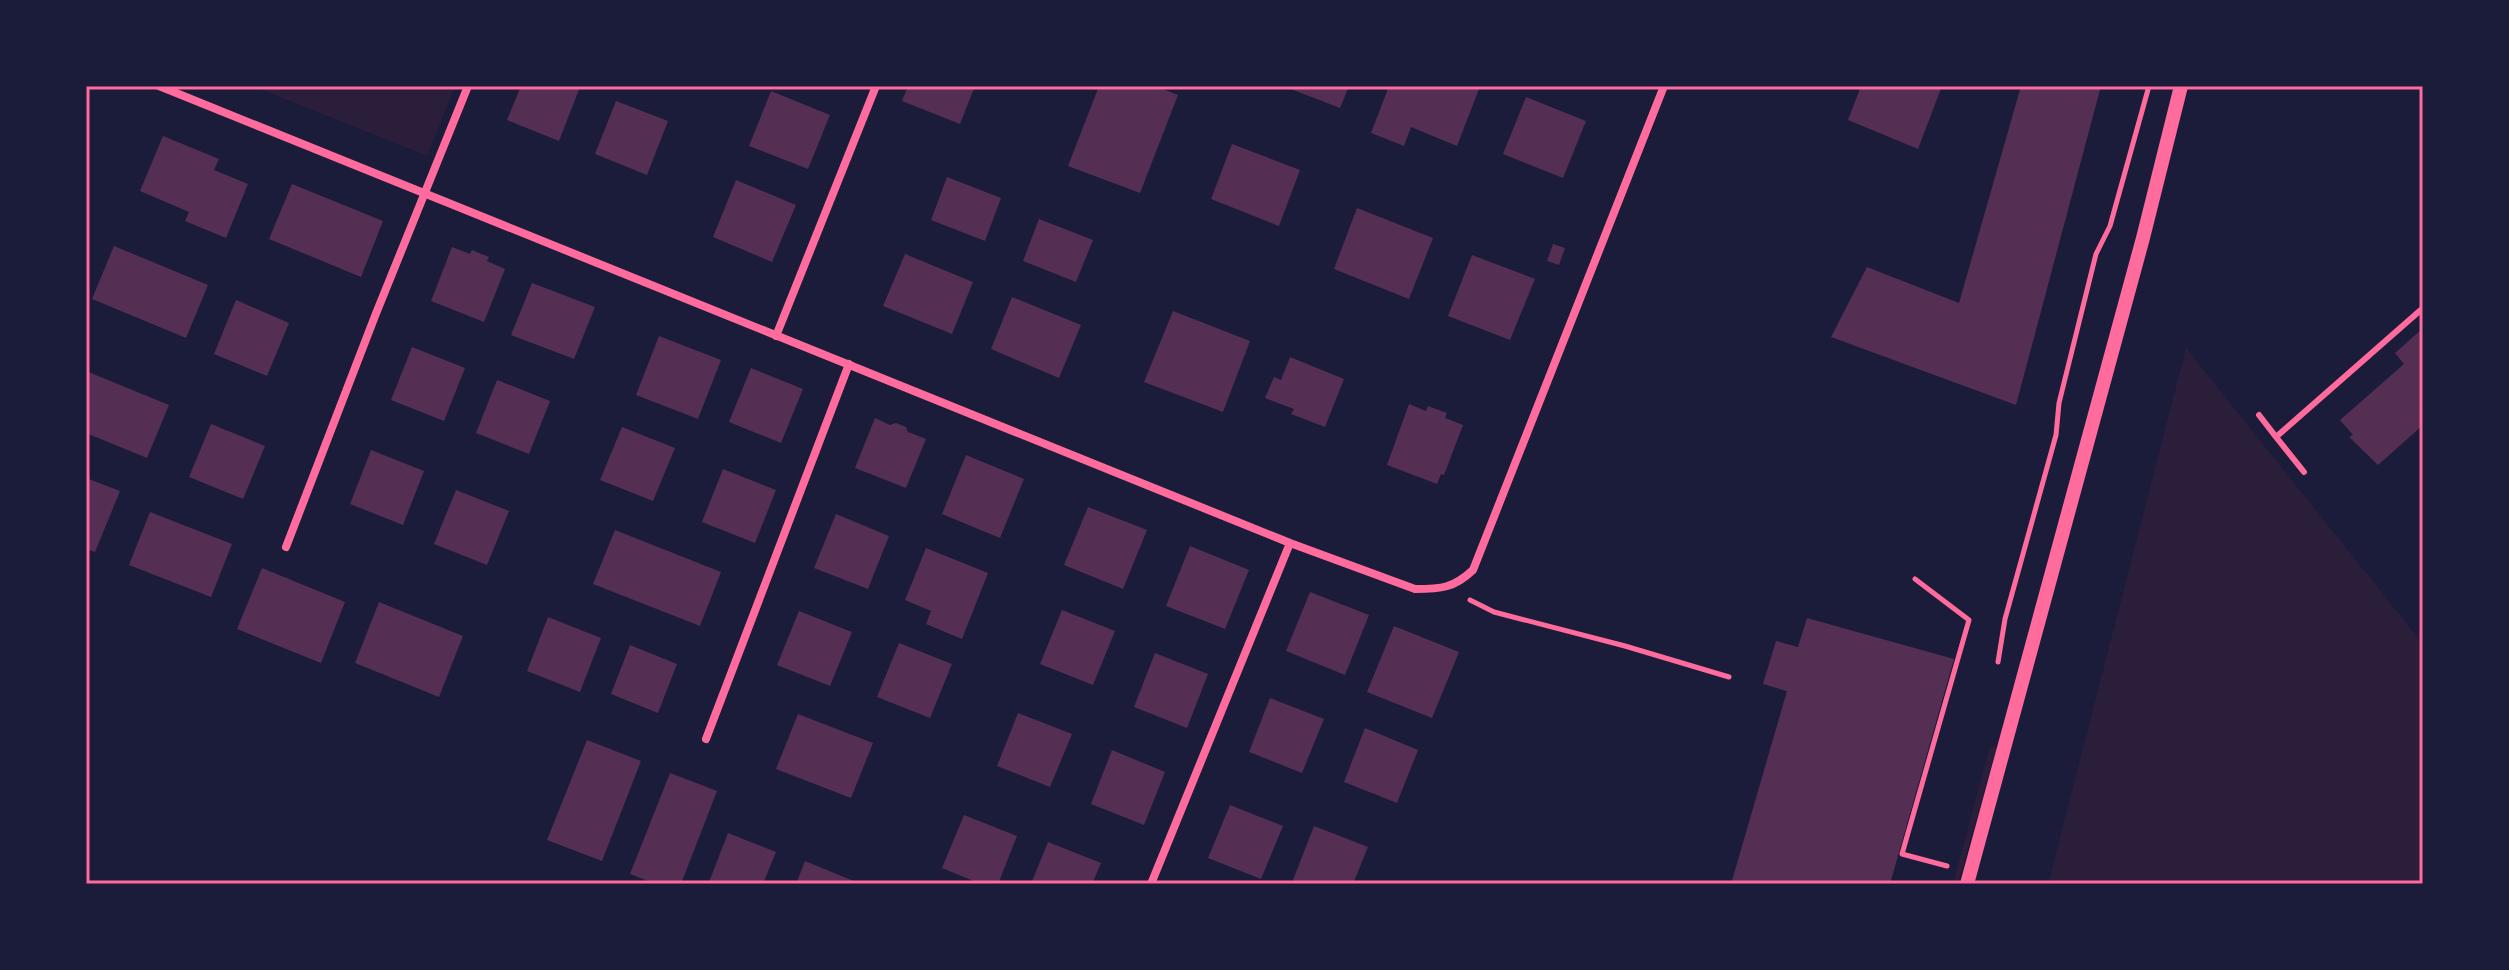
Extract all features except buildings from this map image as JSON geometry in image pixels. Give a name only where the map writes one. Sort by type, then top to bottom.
[{"type":"street","points":[[159,86],[1290,543],[1415,589],[1458,584],[1473,570],[1664,86]]},
{"type":"street","points":[[286,547],[468,86]]},
{"type":"street","points":[[776,336],[876,86]]},
{"type":"street","points":[[1967,884],[2143,238],[2181,86]]},
{"type":"street","points":[[706,739],[849,364]]},
{"type":"street","points":[[1151,884],[1290,543]]},
{"type":"lane","points":[[2276,437],[2423,308]]},
{"type":"lane","points":[[2259,415],[2304,472]]},
{"type":"path","points":[[1996,675],[2005,619],[2056,435],[2059,403],[2096,254],[2110,226],[2149,86]]},
{"type":"path","points":[[1915,579],[1969,620],[1902,854],[1947,866]]},
{"type":"path","points":[[1458,584],[1470,600],[1494,612],[1729,677]]},
{"type":"shaded area","points":[[253,86],[455,86],[427,156]]},
{"type":"shaded area","points":[[2186,348],[2423,644],[2423,884],[2048,884]]},
{"type":"shaded area","points":[[1990,746],[1997,747],[1958,884],[1953,884]]}]
